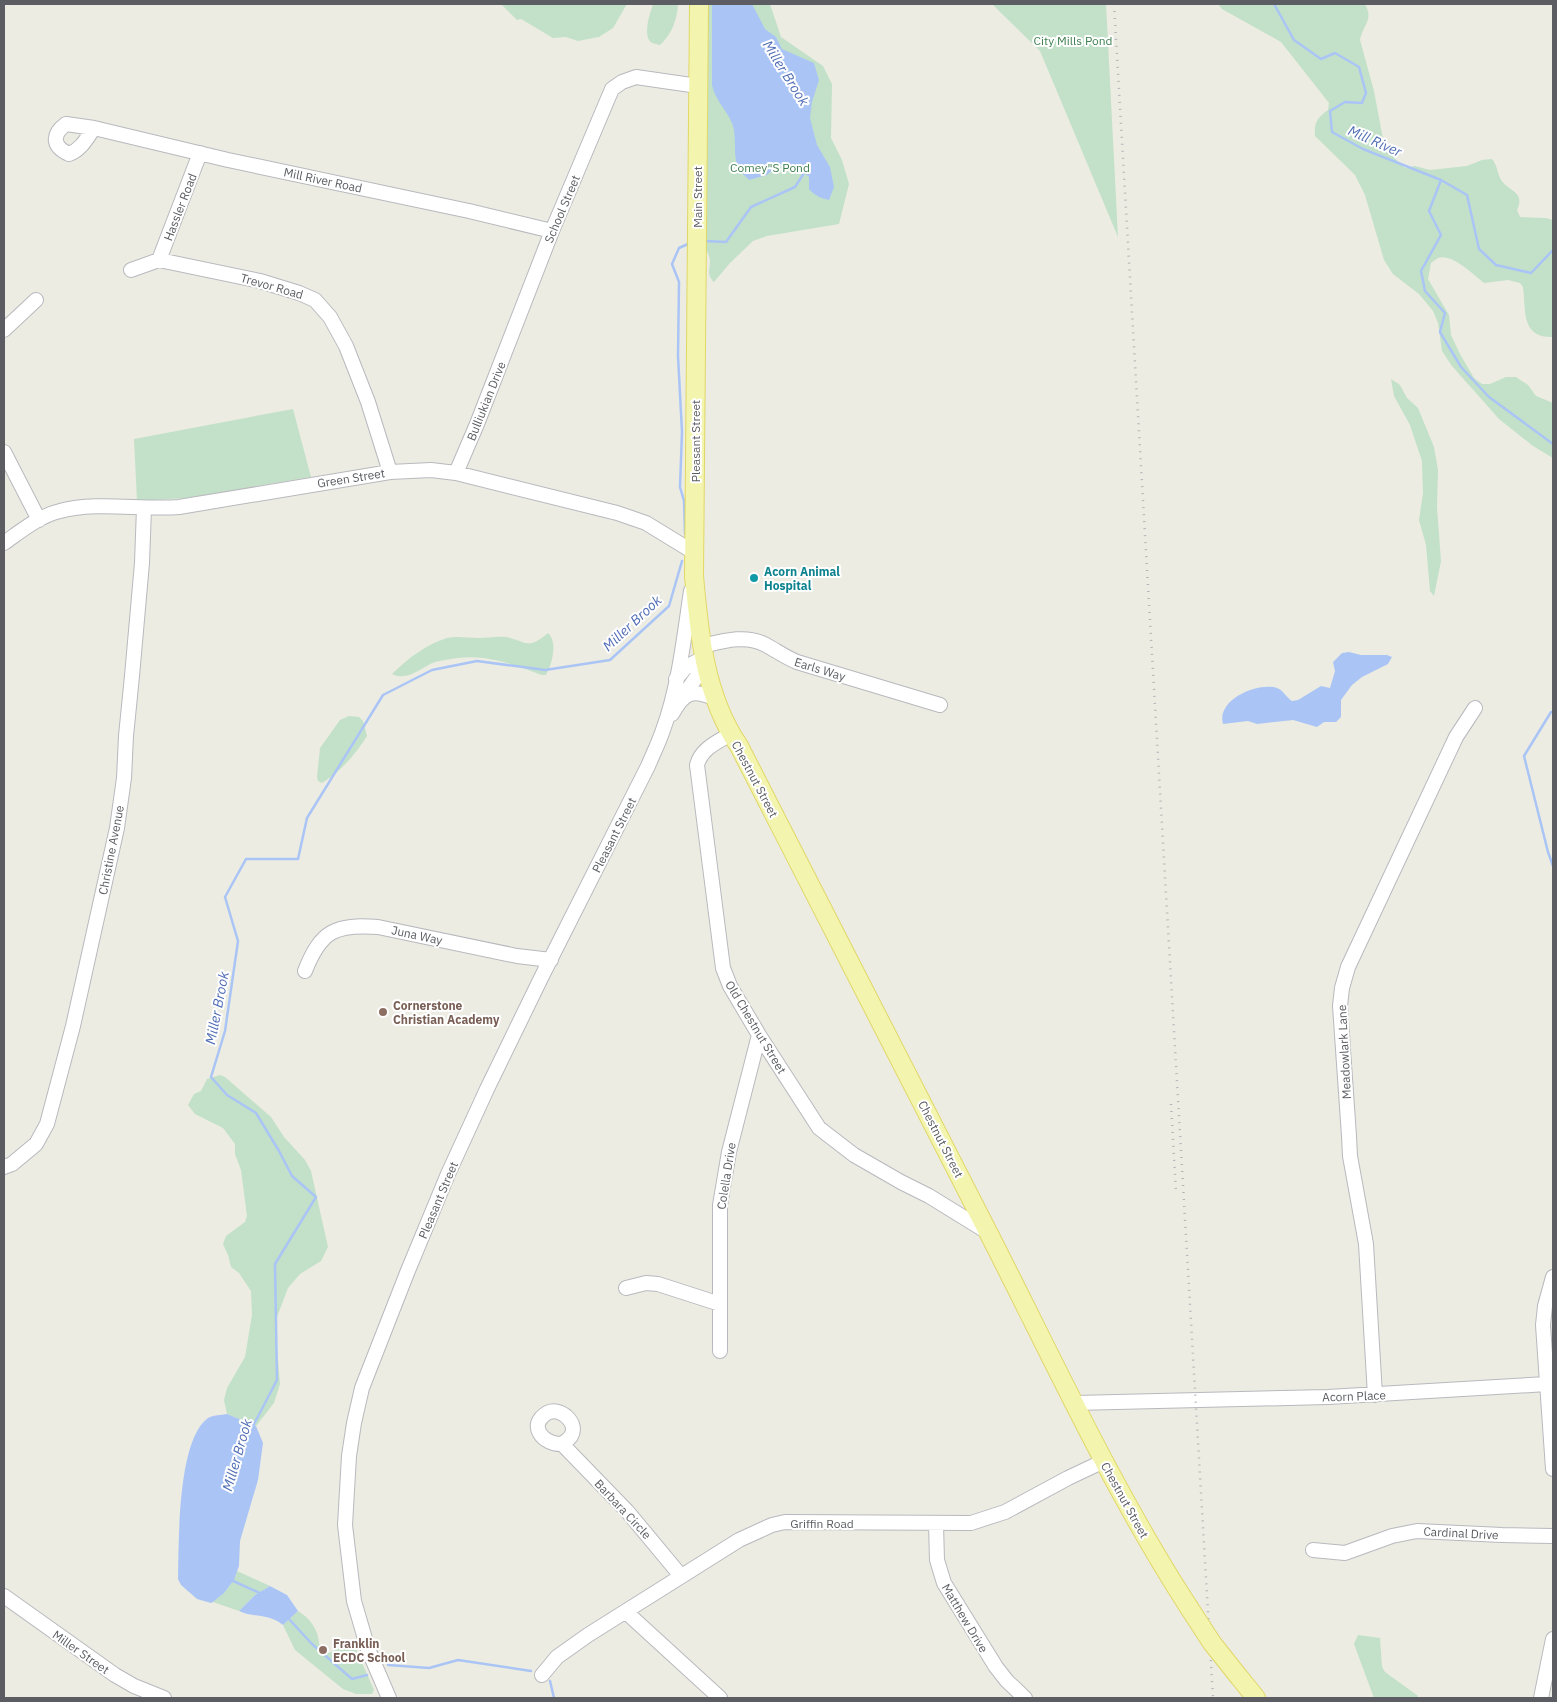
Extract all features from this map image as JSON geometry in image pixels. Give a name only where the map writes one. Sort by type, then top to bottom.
[{"type":"main road","name":"Main Street","points":[[695,390],[699,4]]},
{"type":"main road","name":"Pleasant Street","points":[[695,390],[695,553]]},
{"type":"main road","name":"Chestnut Street","points":[[695,553],[694,576],[705,657],[716,699],[731,734],[739,746],[989,1233],[1104,1462],[1162,1566],[1212,1643],[1256,1698]]},
{"type":"street","name":"School Street","points":[[513,329],[612,89],[622,82],[636,77],[698,86]]},
{"type":"street","name":"Mill River Road","points":[[94,128],[200,153],[469,210],[552,231]]},
{"type":"street","name":"Hassler Road","points":[[159,260],[200,153]]},
{"type":"street","points":[[131,270],[159,260]]},
{"type":"street","name":"Trevor Road","points":[[159,260],[260,281],[299,292],[322,306],[330,316],[346,346],[368,402],[390,472]]},
{"type":"street","points":[[4,330],[36,300]]},
{"type":"street","name":"Bulliukian Drive","points":[[456,473],[478,424],[513,329]]},
{"type":"street","points":[[4,452],[39,520]]},
{"type":"street","name":"Green Street","points":[[4,543],[39,520],[59,511],[82,507],[179,507],[390,472],[431,470],[456,473],[617,513],[646,523],[695,553]]},
{"type":"street","name":"Christine Avenue","points":[[4,1166],[12,1164],[36,1144],[47,1124],[73,1026],[117,828],[124,778],[126,736],[139,601],[144,508]]},
{"type":"street","name":"Pleasant Street","points":[[663,730],[676,679],[694,576]]},
{"type":"street","name":"Earls Way","points":[[705,657],[737,639],[744,638],[764,643],[784,657],[797,662],[940,705]]},
{"type":"street","points":[[676,679],[686,667],[705,657]]},
{"type":"street","name":"Pleasant Street","points":[[388,1698],[362,1631],[354,1601],[345,1525],[346,1490],[354,1423],[362,1388],[448,1174],[491,1080],[648,766],[663,730],[698,675],[705,657]]},
{"type":"street","points":[[680,701],[686,695],[697,692],[716,699]]},
{"type":"street","name":"Meadowlark Lane","points":[[1375,1395],[1366,1244],[1348,1136],[1340,1006],[1342,988],[1348,967],[1456,737],[1475,708]]},
{"type":"street","name":"Old Chestnut Street","points":[[731,734],[703,752],[697,765],[723,968],[730,986],[758,1035],[819,1128],[854,1155],[929,1196],[989,1233]]},
{"type":"street","name":"Juna Way","points":[[305,971],[312,952],[332,932],[344,927],[358,925],[378,927],[517,956],[551,960]]},
{"type":"street","name":"Colella Drive","points":[[720,1351],[720,1205],[729,1152],[758,1035]]},
{"type":"street","points":[[1553,1277],[1545,1306],[1543,1325],[1553,1470]]},
{"type":"street","points":[[626,1288],[646,1283],[658,1284],[720,1304]]},
{"type":"street","name":"Acorn Place","points":[[1075,1403],[1375,1395],[1547,1384]]},
{"type":"street","name":"Barbara Circle","points":[[562,1444],[636,1521],[682,1576]]},
{"type":"street","name":"Griffin Road","points":[[542,1676],[552,1663],[571,1646],[739,1540],[772,1525],[786,1522],[971,1523],[995,1517],[1068,1478],[1104,1462]]},
{"type":"street","name":"Matthew Drive","points":[[936,1524],[936,1560],[944,1583],[996,1667],[1007,1681],[1025,1698]]},
{"type":"street","name":"Cardinal Drive","points":[[1313,1550],[1345,1554],[1392,1536],[1417,1531],[1553,1536]]},
{"type":"street","name":"Miller Street","points":[[4,1596],[63,1640],[115,1675],[134,1686],[164,1698]]},
{"type":"street","points":[[626,1612],[720,1698]]},
{"type":"street","points":[[1541,1698],[1549,1680],[1553,1638]]},
{"type":"green space","points":[[501,4],[627,4],[613,28],[599,37],[578,41],[566,37],[553,38],[521,19],[517,20]]},
{"type":"green space","points":[[653,4],[678,4],[673,26],[668,36],[660,45],[654,44],[649,40],[647,32]]},
{"type":"green space","name":"Comey\"S Pond","points":[[705,4],[770,4],[781,37],[823,66],[832,84],[831,138],[842,160],[849,184],[839,224],[767,236],[753,241],[730,263],[714,282],[709,274],[710,259],[705,248]]},
{"type":"green space","name":"City Mills Pond","points":[[992,4],[1106,4],[1118,237],[1040,51]]},
{"type":"green space","points":[[1218,4],[1365,4],[1368,19],[1360,40],[1374,91],[1383,139],[1388,152],[1405,168],[1415,166],[1430,170],[1467,166],[1482,160],[1492,159],[1503,183],[1519,199],[1517,210],[1520,217],[1553,220],[1553,337],[1535,333],[1530,328],[1525,314],[1523,287],[1520,283],[1508,280],[1484,283],[1456,262],[1444,257],[1438,258],[1431,263],[1428,279],[1449,315],[1451,335],[1474,378],[1482,384],[1490,384],[1506,377],[1516,377],[1528,385],[1536,396],[1553,403],[1553,458],[1533,446],[1499,419],[1452,366],[1442,351],[1438,323],[1433,311],[1419,294],[1393,274],[1384,260],[1365,195],[1355,175],[1315,136],[1317,121],[1328,110],[1329,103],[1281,42],[1222,9]]},
{"type":"green space","points":[[1391,379],[1400,385],[1407,398],[1418,408],[1434,447],[1438,470],[1437,507],[1441,561],[1434,596],[1430,591],[1426,545],[1419,520],[1423,493],[1422,461],[1410,425],[1394,396]]},
{"type":"green space","points":[[293,409],[311,477],[186,498],[137,501],[134,439]]},
{"type":"green space","points":[[548,633],[553,642],[553,647],[552,659],[546,675],[501,661],[469,657],[435,662],[409,675],[398,676],[392,674],[418,653],[432,644],[447,638],[506,637],[531,643],[541,639]]},
{"type":"green space","points":[[349,716],[359,717],[363,721],[367,736],[347,762],[322,783],[318,781],[317,777],[320,748],[340,720]]},
{"type":"green space","points":[[220,1075],[225,1077],[271,1117],[284,1137],[305,1160],[311,1171],[328,1247],[321,1261],[300,1274],[288,1288],[277,1317],[276,1335],[280,1384],[274,1403],[256,1426],[227,1414],[224,1400],[227,1388],[245,1357],[252,1315],[251,1291],[239,1273],[231,1267],[223,1244],[226,1236],[245,1222],[247,1216],[241,1170],[235,1154],[235,1144],[223,1128],[195,1114],[188,1105],[194,1094],[201,1091],[207,1079]]},
{"type":"green space","points":[[237,1571],[270,1586],[255,1595],[239,1611],[213,1602],[228,1588]]},
{"type":"green space","points":[[298,1611],[313,1625],[319,1639],[319,1644],[329,1653],[350,1645],[355,1647],[374,1690],[372,1694],[356,1694],[343,1689],[295,1650],[283,1625]]},
{"type":"green space","points":[[1358,1635],[1380,1638],[1382,1667],[1385,1672],[1418,1696],[1417,1698],[1374,1698],[1354,1644]]},
{"type":"water","points":[[712,4],[752,4],[765,29],[776,37],[782,49],[814,63],[819,80],[812,102],[810,118],[817,145],[830,167],[834,187],[829,200],[811,191],[809,189],[809,177],[795,168],[778,165],[767,175],[749,180],[738,167],[735,155],[734,129],[712,85]]},
{"type":"water","points":[[1349,652],[1361,655],[1387,655],[1392,657],[1388,664],[1362,677],[1352,685],[1341,700],[1341,717],[1336,722],[1324,722],[1317,727],[1293,720],[1257,724],[1248,721],[1223,724],[1223,715],[1226,707],[1232,700],[1250,690],[1269,687],[1277,688],[1292,701],[1298,700],[1321,686],[1330,688],[1335,671],[1333,662],[1342,653]]},
{"type":"water","points":[[227,1414],[256,1426],[263,1443],[258,1480],[240,1541],[239,1566],[234,1580],[224,1593],[211,1603],[197,1599],[181,1585],[178,1579],[182,1493],[190,1447],[198,1430],[208,1418]]},
{"type":"water","points":[[270,1586],[287,1595],[298,1611],[283,1625],[266,1617],[239,1611],[255,1595]]},
{"type":"waterway","name":"Mill River","points":[[1274,4],[1294,40],[1321,59],[1335,53],[1359,67],[1366,93],[1362,103],[1345,102],[1330,111],[1332,132],[1363,149],[1441,180],[1467,195],[1479,249],[1496,265],[1531,273],[1553,250]]},
{"type":"waterway","name":"Miller Brook","points":[[704,241],[726,242],[751,207],[795,187],[806,170]]},
{"type":"waterway","points":[[1441,180],[1429,211],[1441,235],[1421,271],[1425,291],[1445,313],[1440,332],[1461,367],[1489,397],[1553,444]]},
{"type":"waterway","name":"Miller Brook","points":[[685,534],[684,501],[680,487],[682,432],[678,356],[679,282],[672,264],[679,248],[688,244]]},
{"type":"waterway","name":"Miller Brook","points":[[253,1426],[277,1380],[275,1264],[316,1197],[292,1176],[256,1113],[227,1095],[211,1077],[225,1031],[238,941],[225,897],[246,859],[298,859],[307,818],[383,695],[432,670],[477,661],[545,670],[610,660],[669,606],[682,561]]},
{"type":"waterway","points":[[1553,712],[1551,712],[1524,756],[1553,866]]},
{"type":"waterway","name":"Miller Brook","points":[[231,1580],[262,1594]]},
{"type":"waterway","name":"Miller Brook","points":[[288,1618],[312,1644],[352,1679],[367,1675]]},
{"type":"waterway","name":"Miller Brook","points":[[388,1665],[429,1668],[458,1660],[531,1671]]},
{"type":"waterway","name":"Miller Brook","points":[[550,1681],[554,1698]]},
{"type":"railway","points":[[1114,4],[1213,1698]]},
{"type":"railway","points":[[1171,1104],[1176,1192]]},
{"type":"place","name":"Acorn Animal Hospital","points":[[754,578]]},
{"type":"place","name":"Cornerstone Christian Academy","points":[[383,1012]]},
{"type":"place","name":"Franklin ECDC School","points":[[323,1650]]}]
